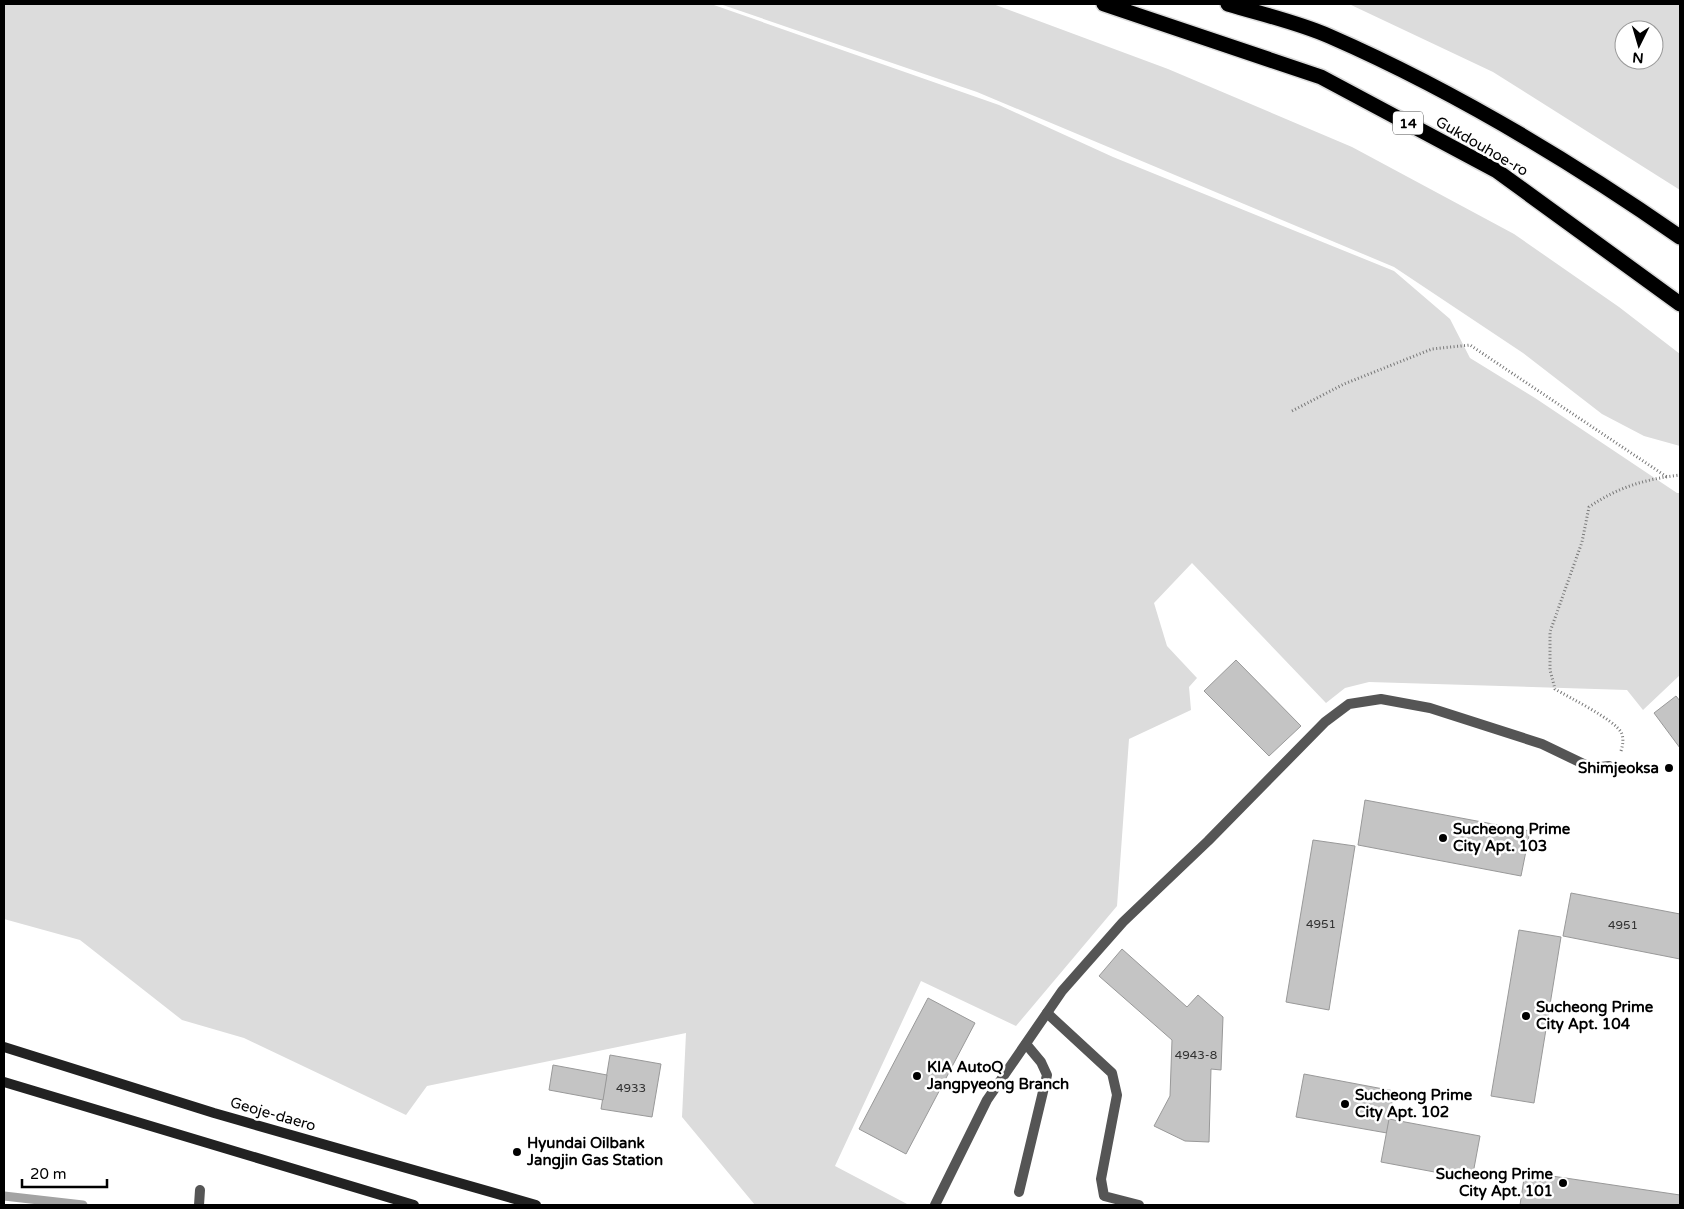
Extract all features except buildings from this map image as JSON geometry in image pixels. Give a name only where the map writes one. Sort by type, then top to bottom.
[{"type":"highway","name":"Gukdouhoe-ro","points":[[1104,4],[1321,77],[1497,171],[1680,304]]},
{"type":"highway","name":"Gukdouhoe-ro","points":[[1228,4],[1327,35],[1448,92],[1582,172],[1680,237]]},
{"type":"main road","name":"Geoje-daero","points":[[4,1047],[214,1113],[536,1205]]},
{"type":"main road","points":[[4,1082],[414,1205]]},
{"type":"street","points":[[935,1205],[987,1100],[1062,991],[1123,922],[1208,841],[1325,722],[1348,704],[1381,699],[1430,708],[1542,744],[1592,768],[1609,766]]},
{"type":"street","points":[[1047,1013],[1112,1073],[1117,1095],[1101,1179],[1104,1196],[1139,1205]]},
{"type":"street","points":[[1019,1192],[1047,1075],[1041,1062],[1026,1044]]},
{"type":"street","points":[[199,1205],[200,1190]]},
{"type":"path","points":[[1292,411],[1344,384],[1432,349],[1470,345],[1667,477]]},
{"type":"path","points":[[1609,766],[1619,758],[1624,742],[1621,732],[1609,722],[1555,689],[1550,670],[1550,632],[1582,542],[1589,507],[1610,492],[1629,484],[1680,475]]},
{"type":"shaded area","points":[[4,4],[711,4],[999,105],[1113,157],[1394,271],[1450,319],[1470,358],[1535,398],[1677,493],[1680,493],[1680,675],[1643,710],[1627,690],[1369,682],[1345,688],[1326,703],[1192,563],[1154,603],[1167,646],[1197,678],[1189,687],[1191,710],[1129,739],[1117,906],[1016,1026],[921,981],[835,1166],[909,1205],[755,1205],[682,1117],[686,1033],[427,1086],[406,1115],[244,1038],[182,1020],[80,940],[4,919]]},
{"type":"shaded area","points":[[720,4],[993,4],[1168,69],[1352,147],[1514,234],[1619,307],[1680,354],[1680,446],[1644,436],[1602,414],[1523,353],[1394,267],[977,92]]},
{"type":"shaded area","points":[[1349,4],[1680,4],[1680,190],[1493,72]]},
{"type":"waterway","points":[[4,1196],[83,1205]]},
{"type":"place","name":"Shimjeoksa","points":[[1669,768]]},
{"type":"place","name":"Sucheong Prime City Apt. 103","points":[[1443,838]]},
{"type":"place","name":"Sucheong Prime City Apt. 104","points":[[1526,1016]]},
{"type":"place","name":"KIA AutoQ Jangpyeong Branch","points":[[917,1076]]},
{"type":"place","name":"Sucheong Prime City Apt. 102","points":[[1345,1104]]},
{"type":"place","name":"Hyundai Oilbank Jangjin Gas Station","points":[[517,1152]]},
{"type":"place","name":"Sucheong Prime City Apt. 101","points":[[1563,1183]]}]
